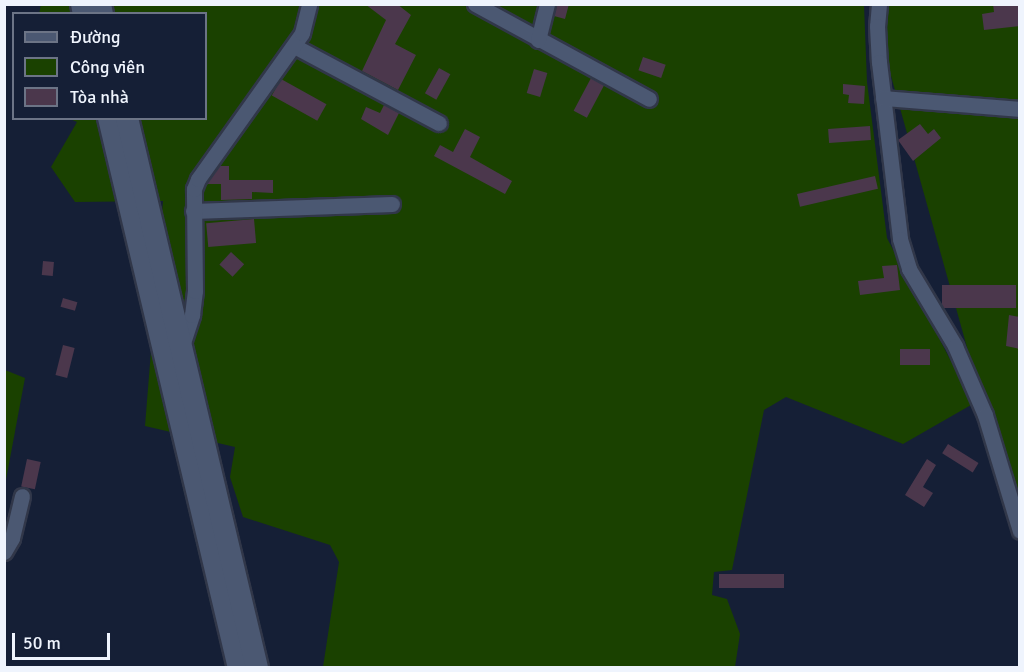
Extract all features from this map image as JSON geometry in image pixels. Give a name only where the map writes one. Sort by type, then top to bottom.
[{"type":"main road","points":[[109,120],[239,668]]},
{"type":"main road","points":[[127,120],[257,668]]},
{"type":"street","points":[[181,349],[192,315],[195,291],[194,189],[198,179],[294,46],[307,22],[309,4]]},
{"type":"street","points":[[475,4],[649,99]]},
{"type":"street","points":[[538,40],[547,4]]},
{"type":"street","points":[[879,4],[877,26],[883,98],[900,239],[909,269],[955,346],[985,416],[1020,531]]},
{"type":"street","points":[[294,46],[439,123]]},
{"type":"street","points":[[883,98],[1020,109]]},
{"type":"street","points":[[194,211],[392,204]]},
{"type":"street","points":[[4,552],[12,538],[22,496]]},
{"type":"green space","points":[[41,4],[864,5],[867,82],[887,238],[954,367],[971,405],[903,444],[786,397],[764,410],[732,570],[714,572],[712,595],[727,599],[740,634],[735,667],[323,667],[339,562],[330,545],[243,517],[230,477],[235,447],[145,426],[163,201],[75,202],[51,167],[77,122],[72,120],[207,120],[207,12],[39,12]]},
{"type":"green space","points":[[878,5],[1019,5],[1019,533],[877,26]]},
{"type":"green space","points":[[4,370],[25,378],[5,485]]},
{"type":"building","points":[[365,4],[397,4],[411,15],[395,44],[416,55],[398,90],[362,71],[386,20]]},
{"type":"building","points":[[556,4],[569,4],[565,19],[554,16]]},
{"type":"building","points":[[993,4],[1020,4],[1020,26],[984,30],[982,14],[994,12]]},
{"type":"building","points":[[643,57],[666,65],[661,78],[638,70]]},
{"type":"building","points":[[439,68],[450,74],[436,100],[425,93]]},
{"type":"building","points":[[534,69],[547,73],[540,97],[527,93]]},
{"type":"building","points":[[591,78],[604,85],[587,118],[574,111]]},
{"type":"building","points":[[281,79],[326,104],[317,121],[272,96]]},
{"type":"building","points":[[843,84],[865,86],[864,104],[848,103],[849,95],[843,94]]},
{"type":"building","points":[[384,105],[399,113],[388,135],[361,119],[366,107],[380,113]]},
{"type":"building","points":[[920,124],[928,134],[934,129],[941,138],[913,161],[898,140]]},
{"type":"building","points":[[870,126],[871,140],[829,143],[828,129]]},
{"type":"building","points":[[465,129],[480,137],[470,157],[512,181],[505,194],[434,156],[440,145],[453,152]]},
{"type":"building","points":[[219,166],[229,166],[229,180],[273,180],[273,193],[252,192],[252,199],[221,200],[221,184],[207,184]]},
{"type":"building","points":[[875,176],[878,189],[800,207],[797,194]]},
{"type":"building","points":[[254,219],[256,243],[208,247],[206,223]]},
{"type":"building","points":[[231,252],[244,264],[233,277],[219,264]]},
{"type":"building","points":[[43,261],[54,262],[53,276],[42,275]]},
{"type":"building","points":[[897,265],[900,290],[860,295],[858,281],[884,278],[882,266]]},
{"type":"building","points":[[942,285],[1016,285],[1016,308],[942,308]]},
{"type":"building","points":[[63,298],[77,302],[75,311],[61,307]]},
{"type":"building","points":[[1009,315],[1020,317],[1020,349],[1006,346]]},
{"type":"building","points":[[63,345],[75,348],[67,378],[56,375]]},
{"type":"building","points":[[900,349],[930,349],[930,365],[900,365]]},
{"type":"building","points":[[948,444],[979,463],[973,472],[942,453]]},
{"type":"building","points":[[27,459],[41,462],[35,489],[21,486]]},
{"type":"building","points":[[927,459],[936,465],[923,487],[933,493],[924,507],[905,495]]},
{"type":"building","points":[[719,574],[784,574],[784,588],[719,588]]}]
